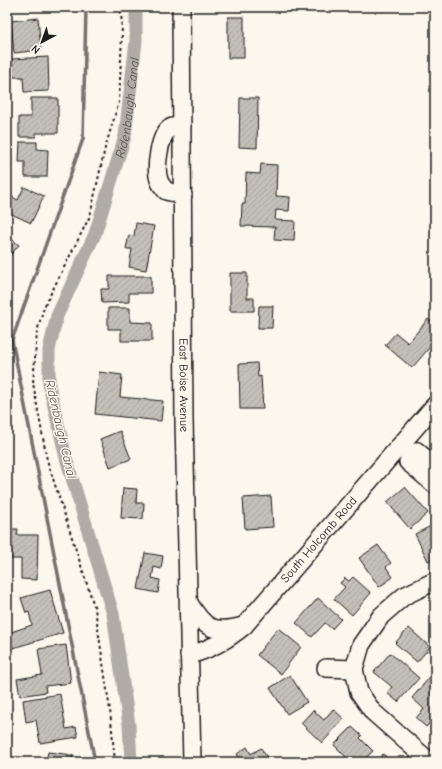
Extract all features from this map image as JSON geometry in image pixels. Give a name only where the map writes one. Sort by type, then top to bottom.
[{"type":"street","name":"East Boise Avenue","points":[[182,7],[184,420],[192,762]]},
{"type":"street","points":[[182,126],[172,127],[164,134],[158,153],[158,175],[159,180],[166,191],[183,195]]},
{"type":"street","name":"South Holcomb Road","points":[[189,655],[204,652],[230,639],[244,626],[405,450],[435,405]]},
{"type":"street","points":[[435,467],[417,451],[405,450],[408,462],[435,485]]},
{"type":"street","points":[[430,762],[373,712],[359,692],[354,669],[361,645],[381,616],[404,596],[435,581]]},
{"type":"street","points":[[188,601],[200,621],[212,628],[230,630],[244,626]]},
{"type":"street","points":[[326,668],[354,669]]},
{"type":"path","points":[[115,762],[110,710],[95,609],[47,460],[33,383],[37,332],[44,307],[90,216],[105,148],[119,102],[122,35],[121,7]]},
{"type":"building","points":[[228,17],[244,17],[244,58],[228,58]]},
{"type":"building","points":[[38,18],[41,50],[14,53],[11,21]]},
{"type":"building","points":[[48,57],[49,91],[24,92],[23,77],[13,77],[12,59]]},
{"type":"building","points":[[31,98],[58,98],[58,133],[36,133],[36,137],[19,137],[19,117],[31,117]]},
{"type":"building","points":[[240,98],[258,98],[257,148],[239,147]]},
{"type":"building","points":[[20,142],[37,142],[37,149],[48,150],[47,177],[25,177],[25,162],[19,162]]},
{"type":"building","points":[[261,164],[277,165],[276,196],[290,197],[289,211],[276,210],[275,220],[295,221],[294,241],[274,240],[275,227],[241,226],[242,204],[245,204],[246,173],[260,174]]},
{"type":"building","points":[[24,187],[44,196],[31,223],[7,212],[7,207],[12,197],[18,200]]},
{"type":"building","points":[[136,223],[154,226],[146,270],[129,267],[132,249],[126,249],[129,235],[134,236]]},
{"type":"building","points":[[7,235],[19,245],[7,259]]},
{"type":"building","points":[[230,273],[247,273],[247,298],[254,298],[254,311],[230,311]]},
{"type":"building","points":[[109,276],[151,276],[151,293],[129,293],[129,302],[102,303],[101,289],[109,289]]},
{"type":"building","points":[[259,306],[273,306],[272,328],[258,328]]},
{"type":"building","points":[[108,308],[130,308],[130,322],[152,323],[152,341],[121,341],[121,329],[108,329]]},
{"type":"building","points":[[428,319],[435,325],[435,341],[412,368],[385,345],[396,333],[408,343]]},
{"type":"building","points":[[257,363],[258,377],[261,376],[263,409],[240,409],[239,364]]},
{"type":"building","points":[[99,372],[122,375],[120,397],[163,401],[161,421],[95,414]]},
{"type":"building","points":[[120,431],[131,459],[110,467],[100,439]]},
{"type":"building","points":[[405,487],[428,513],[410,529],[387,502]]},
{"type":"building","points":[[123,488],[137,489],[136,503],[144,503],[143,519],[121,518]]},
{"type":"building","points":[[271,496],[273,527],[245,529],[243,498]]},
{"type":"building","points":[[435,524],[435,558],[428,561],[415,534]]},
{"type":"building","points":[[7,529],[18,529],[17,535],[38,535],[37,580],[21,579],[21,559],[7,559]]},
{"type":"building","points":[[378,545],[391,563],[386,567],[393,577],[379,587],[359,558]]},
{"type":"building","points":[[145,553],[163,556],[161,569],[154,567],[152,578],[160,580],[158,593],[138,589]]},
{"type":"building","points":[[353,577],[371,593],[352,615],[334,599],[345,587],[340,583],[345,578],[349,581]]},
{"type":"building","points":[[50,590],[63,633],[13,648],[8,633],[32,625],[29,612],[26,613],[21,598]]},
{"type":"building","points":[[318,598],[341,619],[332,629],[325,623],[312,637],[296,623]]},
{"type":"building","points":[[278,628],[301,647],[281,674],[257,655]]},
{"type":"building","points":[[409,628],[430,647],[417,662],[395,643]]},
{"type":"building","points":[[66,645],[71,683],[45,686],[46,692],[20,696],[17,679],[42,675],[38,649]]},
{"type":"building","points":[[390,653],[419,678],[398,702],[387,693],[392,687],[374,672]]},
{"type":"building","points":[[290,675],[307,702],[287,714],[270,688]]},
{"type":"building","points":[[429,678],[435,684],[435,717],[426,727],[416,718],[424,709],[412,698]]},
{"type":"building","points":[[60,694],[66,729],[76,727],[78,737],[40,743],[36,720],[26,722],[23,700]]},
{"type":"building","points":[[333,709],[344,719],[322,743],[301,723],[313,710],[324,720]]},
{"type":"building","points":[[352,727],[362,736],[360,738],[373,751],[362,762],[351,762],[334,745]]},
{"type":"building","points":[[247,747],[251,754],[261,748],[270,762],[242,762],[237,754]]},
{"type":"building","points":[[48,752],[73,755],[72,762],[46,762]]},
{"type":"building","points":[[383,754],[392,762],[375,762]]},
{"type":"waterway","points":[[86,7],[83,139],[12,340],[95,762]]},
{"type":"waterway","name":"Ridenbaugh Canal","points":[[131,762],[129,725],[113,614],[66,458],[49,385],[49,350],[57,316],[95,234],[125,136],[136,41],[136,7]]}]
